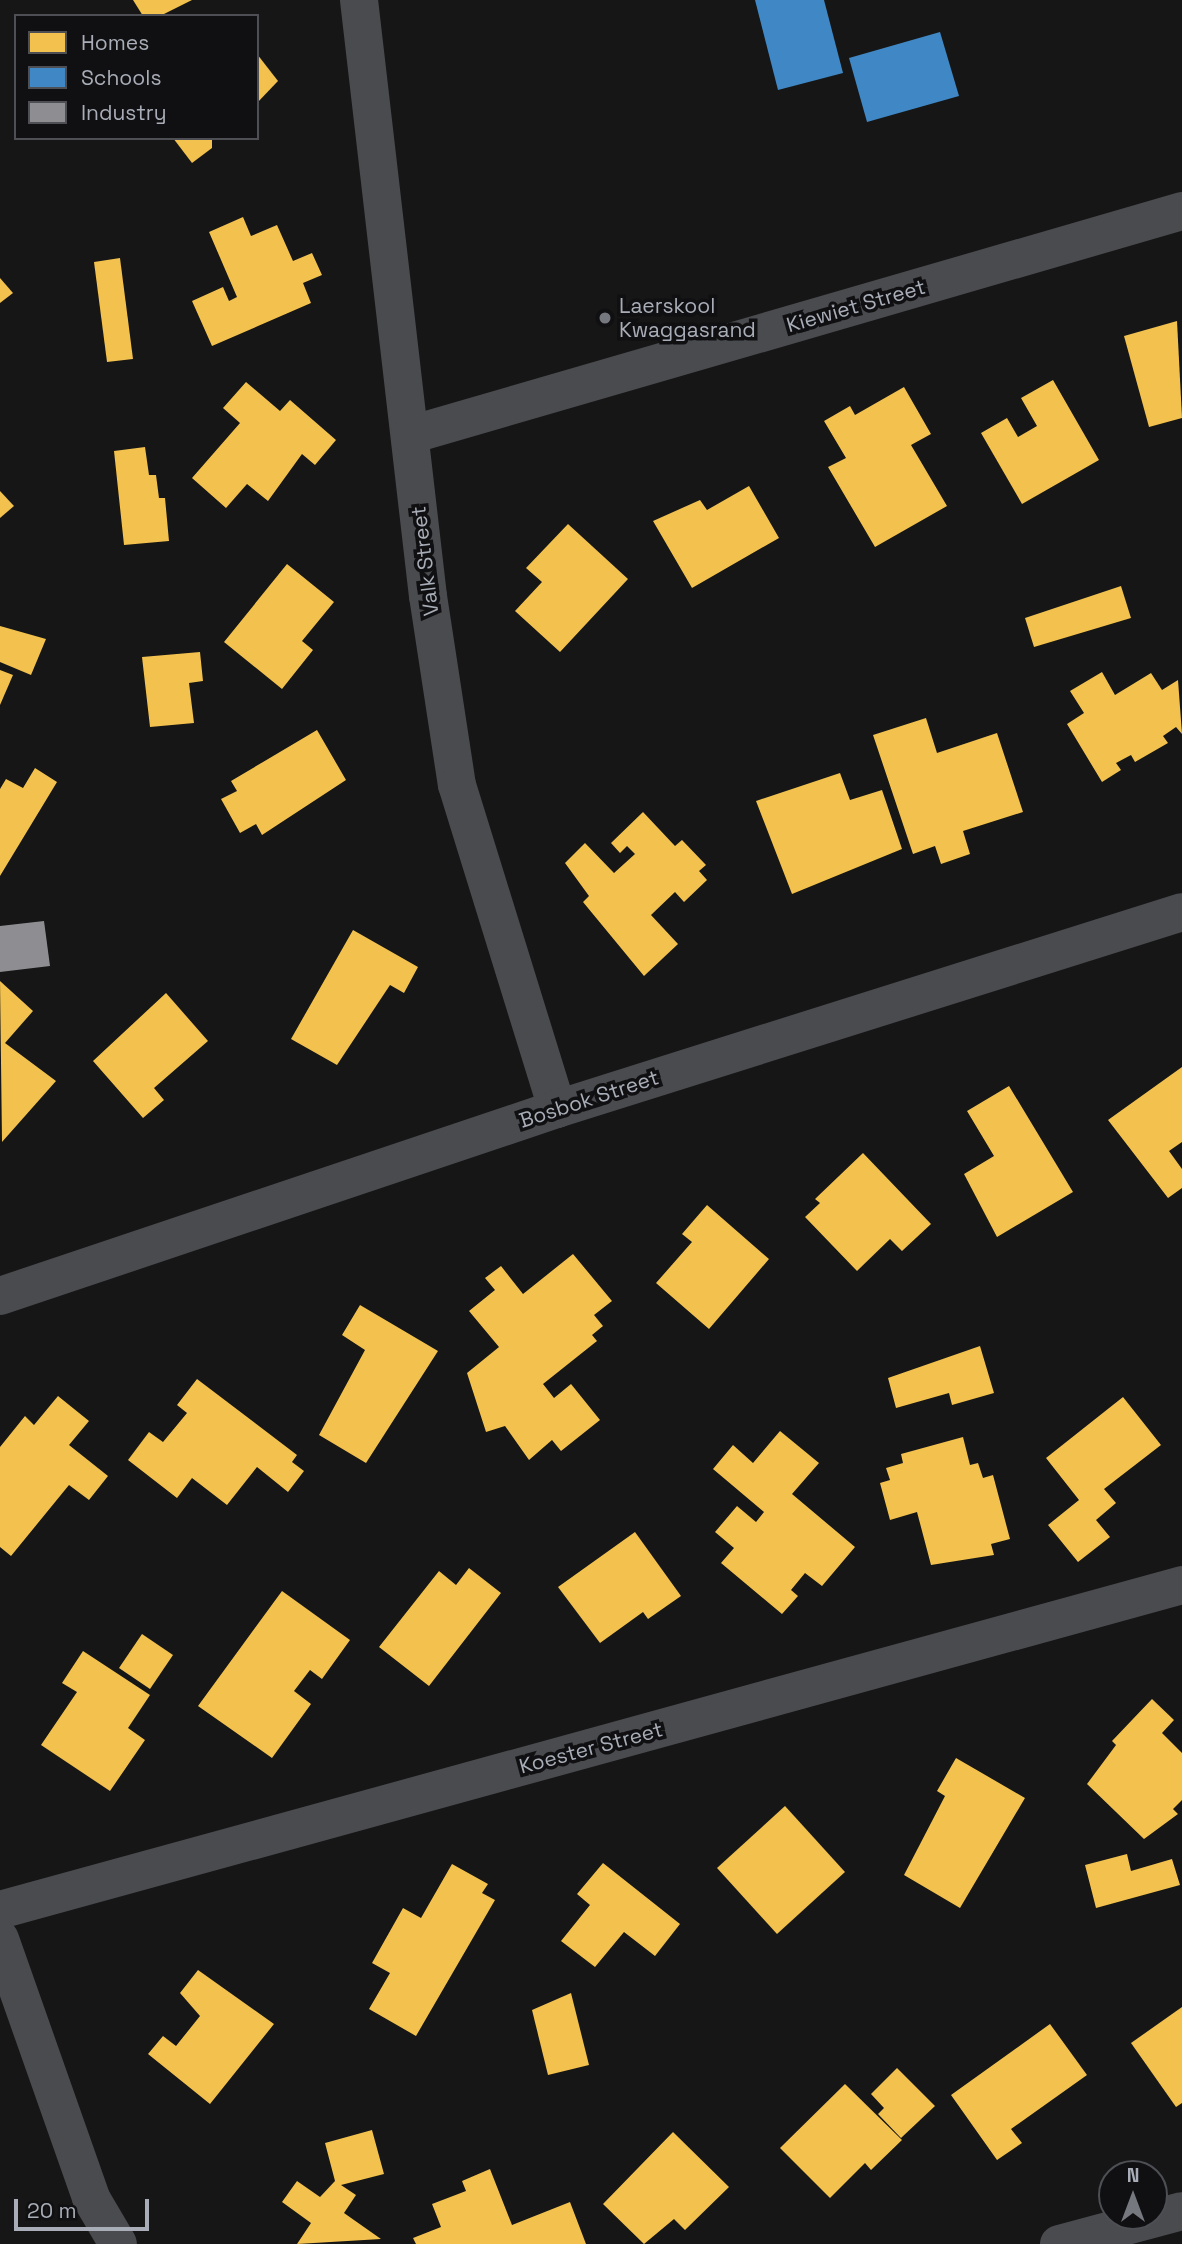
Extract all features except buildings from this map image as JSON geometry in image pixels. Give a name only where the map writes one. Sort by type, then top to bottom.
[{"type":"street","name":"Valk Street","points":[[359,0],[410,435],[457,785],[557,1109]]},
{"type":"street","name":"Kiewiet Street","points":[[410,435],[1182,211]]},
{"type":"street","name":"Bosbok Street","points":[[0,1296],[557,1109],[1182,912]]},
{"type":"street","name":"Koester Street","points":[[0,1910],[1182,1585]]},
{"type":"street","points":[[0,1939],[86,2185],[118,2244]]},
{"type":"street","points":[[1059,2244],[1182,2211]]},
{"type":"place","name":"Laerskool Kwaggasrand","points":[[605,318]]}]
